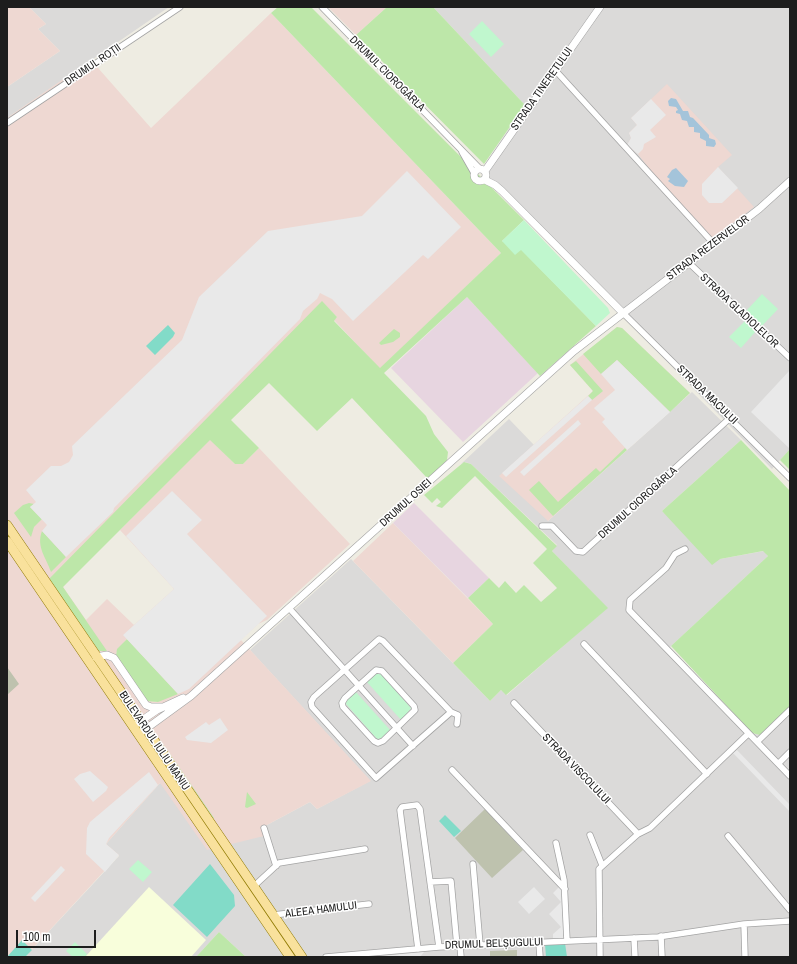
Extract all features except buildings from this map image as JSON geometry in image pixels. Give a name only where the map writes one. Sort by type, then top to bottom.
[{"type":"main road","name":"BULEVARDUL IULIU MANIU","points":[[7,525],[96,657],[140,728]]},
{"type":"main road","name":"BULEVARDUL IULIU MANIU","points":[[7,541],[140,728],[225,852],[290,957]]},
{"type":"main road","name":"BULEVARDUL IULIU MANIU","points":[[225,852],[254,886],[302,957]]},
{"type":"street","name":"DRUMUL ROȚII","points":[[7,123],[180,7]]},
{"type":"street","name":"DRUMUL CIOROGÂRLA","points":[[322,7],[453,141],[480,171]]},
{"type":"street","name":"STRADA TINERETULUI","points":[[480,171],[600,7]]},
{"type":"street","points":[[555,70],[714,244]]},
{"type":"street","points":[[485,180],[486,174],[480,171],[474,177],[476,181],[480,182],[485,180],[495,185],[502,191],[623,313]]},
{"type":"street","name":"STRADA REZERVELOR","points":[[623,313],[759,209],[790,181]]},
{"type":"street","name":"STRADA GLADIOLELOR","points":[[689,263],[790,358]]},
{"type":"street","name":"DRUMUL OSIEI","points":[[140,728],[191,696],[574,351],[623,313]]},
{"type":"street","name":"STRADA MACULUI","points":[[623,313],[790,478]]},
{"type":"street","points":[[614,320],[622,319],[631,322]]},
{"type":"street","name":"DRUMUL CIOROGÂRLA","points":[[542,526],[552,526],[576,551],[584,552],[730,418]]},
{"type":"street","points":[[685,549],[675,554],[666,568],[628,604],[632,614],[790,776]]},
{"type":"street","points":[[289,608],[413,746]]},
{"type":"street","points":[[451,712],[376,778],[311,705],[314,697],[377,640],[381,639],[415,672],[451,712],[458,716],[457,724]]},
{"type":"street","points":[[584,644],[707,774]]},
{"type":"street","points":[[96,657],[107,655],[114,658],[146,705],[151,707],[165,707]]},
{"type":"street","points":[[376,670],[382,671],[415,708],[414,713],[383,741],[378,743],[374,741],[343,707],[342,703],[345,698],[358,685],[376,670]]},
{"type":"street","name":"DRUMUL OSIEI","points":[[140,728],[165,707],[191,696]]},
{"type":"street","name":"STRADA VISCOLULUI","points":[[514,703],[638,834]]},
{"type":"street","points":[[759,740],[790,710]]},
{"type":"street","points":[[748,734],[759,740],[790,772]]},
{"type":"street","points":[[600,957],[598,872],[602,865],[638,834],[650,828],[748,734]]},
{"type":"street","points":[[780,762],[790,752]]},
{"type":"street","points":[[452,770],[565,889]]},
{"type":"street","points":[[418,949],[400,810],[402,807],[417,805],[420,809],[439,947]]},
{"type":"street","points":[[264,828],[276,866]]},
{"type":"street","points":[[590,836],[602,865]]},
{"type":"street","points":[[728,836],[790,910]]},
{"type":"street","points":[[556,843],[565,889],[567,942]]},
{"type":"street","points":[[254,886],[279,863],[365,849]]},
{"type":"street","points":[[472,864],[480,945]]},
{"type":"street","points":[[430,882],[450,881],[461,957]]},
{"type":"street","name":"ALEEA HAMULUI","points":[[273,915],[369,904]]},
{"type":"street","name":"DRUMUL BELȘUGULUI","points":[[326,957],[439,947],[599,941],[661,936],[744,924],[790,921]]},
{"type":"street","points":[[744,924],[745,957]]},
{"type":"street","points":[[661,936],[662,957]]},
{"type":"street","points":[[634,938],[635,957]]},
{"type":"street","points":[[539,943],[540,957]]},
{"type":"shaded area","points":[[7,7],[29,7],[46,24],[38,29],[60,51],[7,87]]},
{"type":"shaded area","points":[[29,7],[169,7],[7,118],[7,87],[60,51],[38,29],[46,24]]},
{"type":"shaded area","points":[[328,7],[387,7],[356,35]]},
{"type":"shaded area","points":[[433,7],[790,7],[790,449],[772,469],[480,171],[525,105]]},
{"type":"shaded area","points":[[271,13],[501,253],[380,369],[334,320],[337,317],[322,302],[63,587],[86,620],[107,599],[134,625],[174,589],[120,530],[210,439],[235,464],[243,464],[259,448],[350,544],[267,620],[258,624],[241,640],[371,781],[317,809],[310,802],[265,826],[268,835],[207,850],[160,783],[106,844],[119,855],[25,957],[7,957],[7,118],[91,60],[151,128]],"holes":[[[127,639],[158,702],[149,701],[116,653]]]},
{"type":"shaded area","points":[[482,21],[504,44],[491,57],[469,34]]},
{"type":"shaded area","points":[[667,84],[732,155],[718,167],[754,207],[712,239],[654,175],[638,154],[627,145],[631,138],[629,133],[637,125],[631,118]]},
{"type":"shaded area","points":[[671,98],[676,99],[683,111],[688,111],[690,117],[693,118],[709,135],[709,138],[715,140],[716,144],[714,147],[706,146],[706,141],[700,138],[700,133],[694,132],[694,127],[689,127],[687,121],[682,120],[680,114],[676,113],[678,110],[676,107],[669,106],[668,101]]},
{"type":"shaded area","points":[[651,99],[666,115],[650,130],[656,137],[644,144],[643,149],[638,154],[627,145],[631,138],[629,133],[637,125],[631,118]]},
{"type":"shaded area","points":[[718,167],[738,188],[722,203],[709,203],[702,195],[702,184]]},
{"type":"shaded area","points":[[676,168],[688,181],[684,187],[675,186],[668,181],[670,179],[667,177],[672,170]]},
{"type":"shaded area","points":[[407,171],[461,227],[428,259],[423,255],[353,321],[332,299],[320,293],[317,299],[303,311],[300,319],[114,508],[113,512],[66,557],[42,531],[47,525],[30,507],[36,502],[26,490],[51,466],[61,466],[69,462],[73,455],[72,446],[182,340],[199,297],[268,231],[362,216]]},
{"type":"shaded area","points":[[524,220],[608,308],[610,313],[596,326],[521,250],[515,255],[502,241]]},
{"type":"shaded area","points":[[762,294],[778,309],[761,327],[745,312]]},
{"type":"shaded area","points":[[467,297],[538,373],[463,442],[391,368]]},
{"type":"shaded area","points":[[745,321],[756,331],[741,348],[729,337]]},
{"type":"shaded area","points":[[168,325],[175,333],[173,337],[155,355],[146,346]]},
{"type":"shaded area","points":[[617,327],[622,328],[690,393],[548,521],[499,476],[593,391],[570,365]]},
{"type":"shaded area","points":[[617,360],[670,412],[627,450],[602,422],[605,419],[594,408],[615,390],[601,374]]},
{"type":"shaded area","points":[[790,370],[790,446],[789,448],[751,412]]},
{"type":"shaded area","points":[[692,392],[741,440],[662,511],[720,559],[764,551],[768,556],[670,647],[752,733],[761,735],[790,706],[790,957],[246,957],[219,932],[196,957],[25,957],[119,856],[106,844],[160,783],[265,826],[310,802],[317,809],[370,781],[250,650],[351,559],[490,701],[501,690],[507,695],[607,608],[552,551],[557,545],[471,464],[465,462],[461,464],[509,419],[534,445],[548,521]]},
{"type":"shaded area","points":[[588,396],[592,400],[506,477],[502,473]]},
{"type":"shaded area","points":[[578,420],[581,424],[524,476],[520,472]]},
{"type":"shaded area","points":[[172,491],[202,520],[187,534],[267,616],[189,689],[178,694],[123,635],[174,589],[126,536]]},
{"type":"shaded area","points":[[414,503],[489,578],[468,598],[393,523]]},
{"type":"shaded area","points":[[393,523],[493,624],[453,663],[353,561]]},
{"type":"shaded area","points":[[7,667],[19,684],[7,695]]},
{"type":"shaded area","points":[[375,673],[380,673],[411,708],[402,721],[366,681]]},
{"type":"shaded area","points":[[355,691],[391,731],[383,738],[377,739],[346,704],[346,700]]},
{"type":"shaded area","points":[[220,718],[228,730],[211,743],[187,740],[185,737],[206,722],[209,725]]},
{"type":"shaded area","points":[[737,750],[790,805],[790,812],[733,753]]},
{"type":"shaded area","points":[[90,771],[108,787],[106,791],[93,802],[74,779],[80,774]]},
{"type":"shaded area","points":[[149,772],[158,785],[109,838],[106,844],[119,855],[105,872],[86,854],[87,828],[90,822]]},
{"type":"shaded area","points":[[485,809],[523,850],[492,878],[455,838]]},
{"type":"shaded area","points":[[445,815],[461,831],[454,837],[439,821]]},
{"type":"shaded area","points":[[138,860],[152,872],[143,882],[129,869]]},
{"type":"shaded area","points":[[210,864],[234,895],[235,906],[207,937],[173,905]]},
{"type":"shaded area","points":[[61,866],[65,870],[35,902],[31,898]]},
{"type":"shaded area","points":[[149,887],[206,940],[191,957],[85,957]]},
{"type":"shaded area","points":[[534,887],[545,899],[529,914],[518,902]]},
{"type":"shaded area","points":[[559,887],[563,891],[565,939],[553,939],[553,934],[561,927],[549,914],[561,902],[553,893]]},
{"type":"shaded area","points":[[22,940],[32,950],[25,957],[7,957]]},
{"type":"shaded area","points":[[75,942],[87,954],[85,957],[73,957],[66,951]]},
{"type":"shaded area","points":[[565,943],[567,957],[546,957],[545,944]]},
{"type":"shaded area","points":[[517,950],[517,957],[490,957],[490,951]]},
{"type":"shaded area","points":[[424,952],[420,957],[371,957]]},
{"type":"green space","points":[[278,7],[311,7],[524,220],[502,241],[521,249],[596,326],[540,376],[467,297],[384,373],[426,416],[434,434],[448,452],[447,460],[428,479],[352,398],[317,431],[269,383],[231,420],[259,448],[243,464],[235,464],[210,440],[63,587],[107,651],[99,651],[50,578],[322,301],[337,317],[334,321],[380,368],[501,253],[271,13]]},
{"type":"green space","points":[[387,7],[433,7],[525,105],[484,164],[356,35]]},
{"type":"green space","points":[[617,327],[622,328],[690,393],[670,412],[617,360],[601,374],[583,354]]},
{"type":"green space","points":[[394,329],[400,333],[400,337],[393,342],[381,345],[379,343]]},
{"type":"green space","points":[[576,361],[603,391],[592,400],[588,396],[593,391],[570,365]]},
{"type":"green space","points":[[741,440],[790,491],[790,706],[760,735],[752,733],[671,646],[768,556],[763,551],[720,559],[712,565],[662,511]]},
{"type":"green space","points":[[625,448],[627,450],[553,516],[529,490],[539,481],[558,502],[596,468],[600,472]]},
{"type":"green space","points":[[790,449],[790,470],[780,460]]},
{"type":"green space","points":[[464,462],[471,464],[557,546],[552,551],[608,608],[506,695],[501,690],[490,701],[453,663],[493,624],[468,598],[489,578],[499,588],[505,581],[516,593],[524,585],[541,602],[557,588],[533,563],[547,549],[475,476],[442,508],[436,506],[441,502],[437,498],[432,503],[424,495]]},
{"type":"green space","points":[[29,503],[34,504],[30,507],[42,519],[34,527],[31,537],[14,513],[23,505]]},
{"type":"green space","points":[[42,531],[66,557],[51,572],[42,552],[40,537]]},
{"type":"green space","points":[[127,639],[178,694],[158,702],[146,701],[116,656],[117,649]]},
{"type":"green space","points":[[157,735],[214,818],[213,818]]},
{"type":"green space","points":[[247,792],[256,804],[247,808],[245,807]]},
{"type":"green space","points":[[219,932],[246,957],[196,957]]}]
